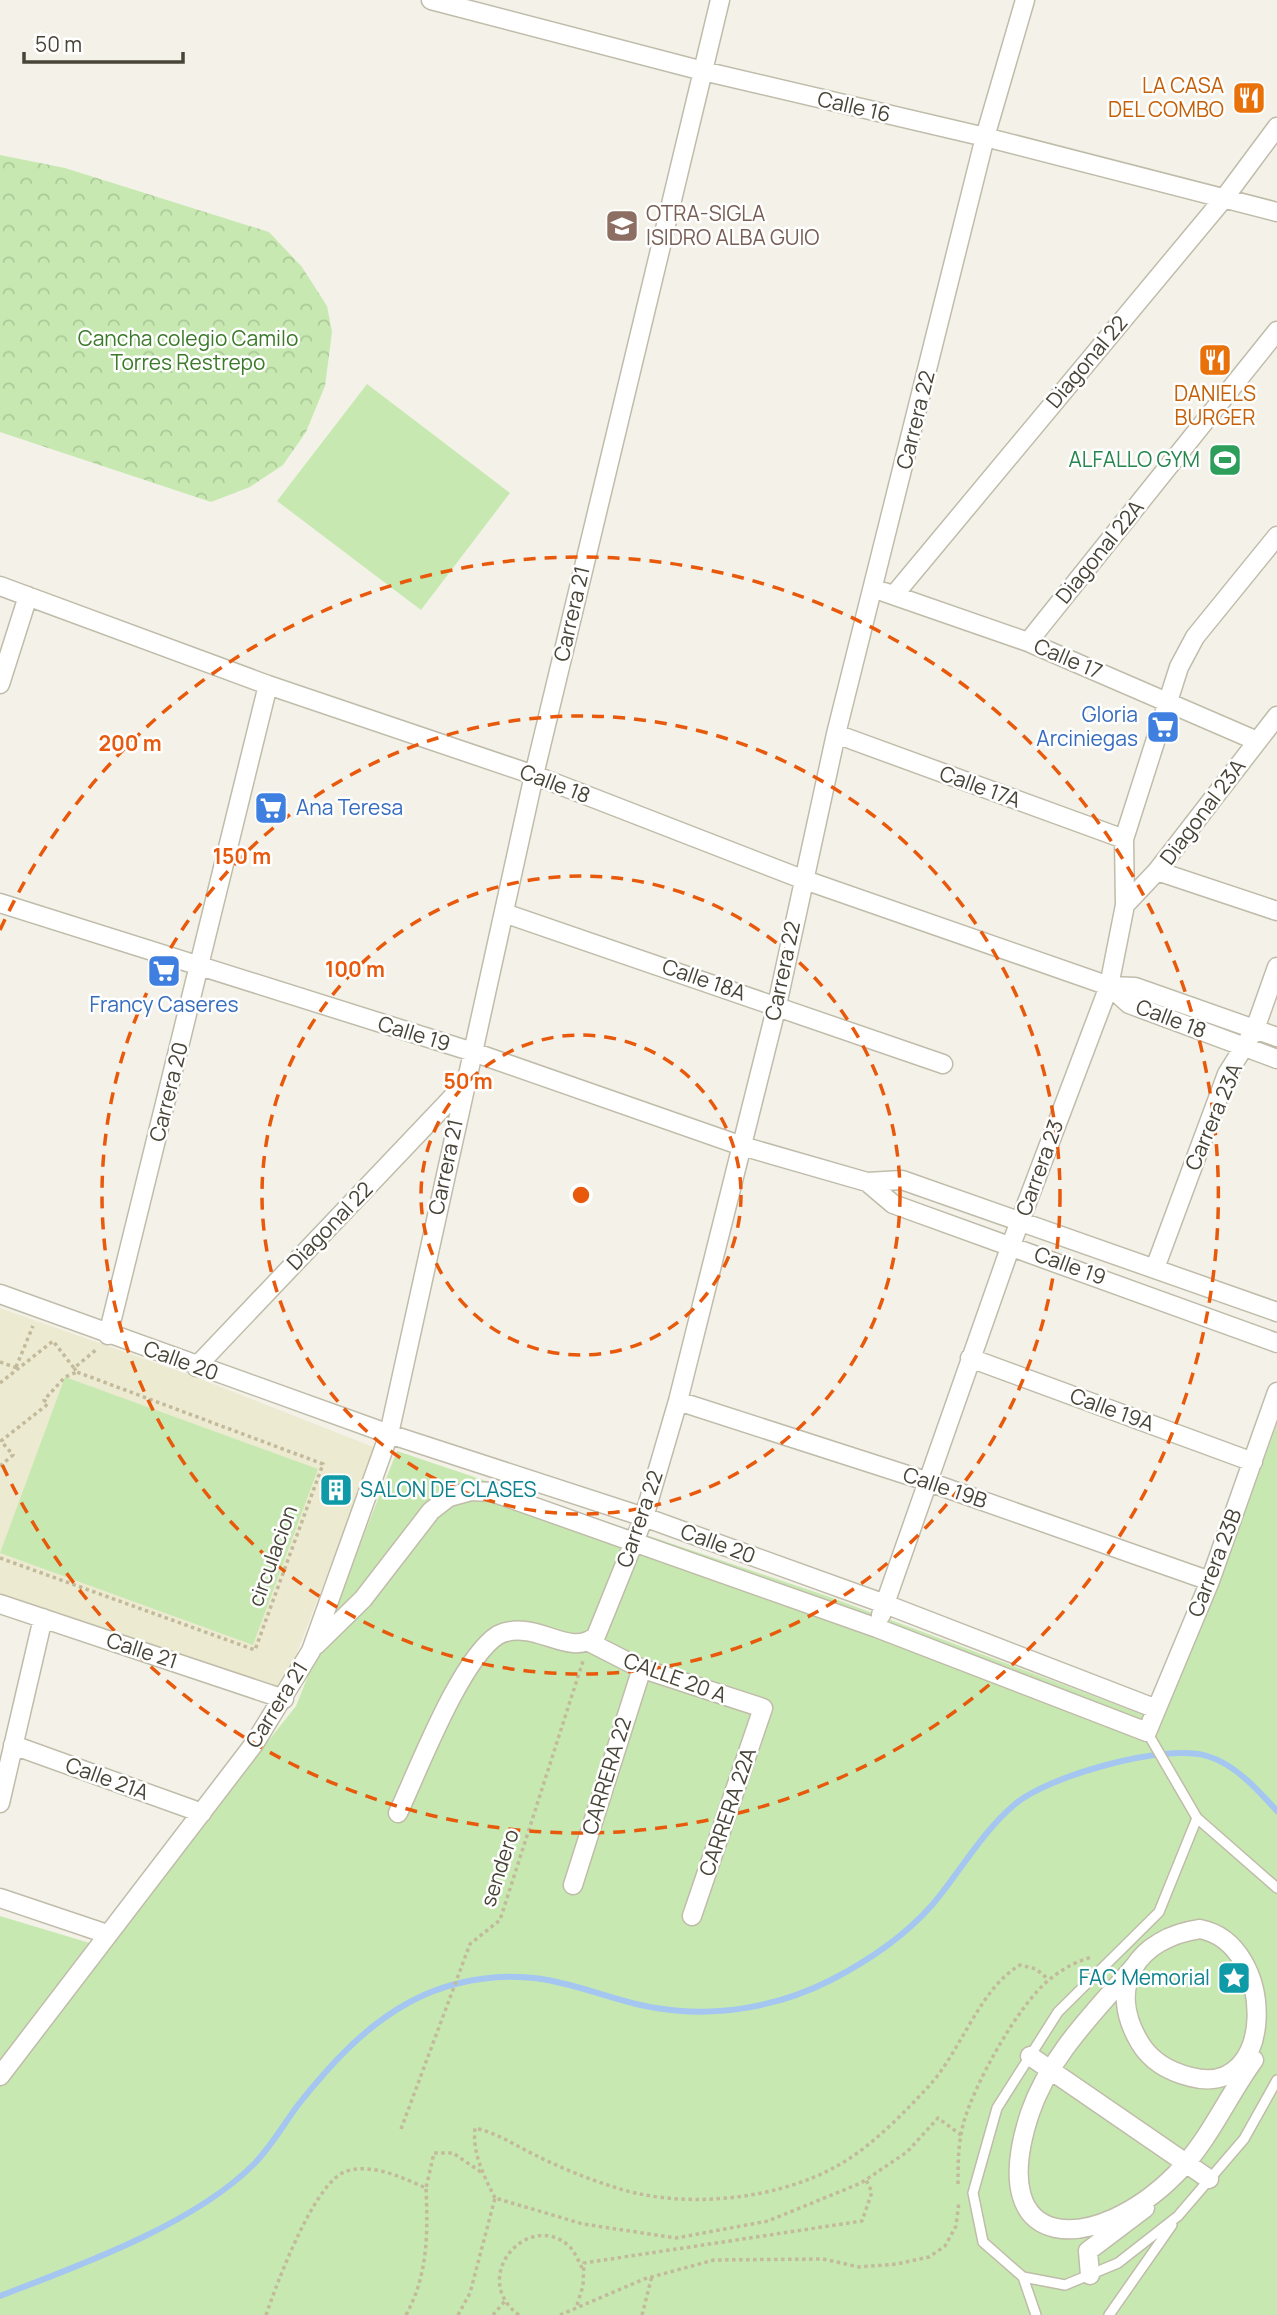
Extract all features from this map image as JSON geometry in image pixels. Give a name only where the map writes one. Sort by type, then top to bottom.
[{"type":"street","name":"Calle 16","points":[[431,0],[702,71],[985,137],[1277,212]]},
{"type":"street","name":"Carrera 21","points":[[0,2076],[202,1813],[284,1699],[311,1651],[388,1434],[534,775],[720,0]]},
{"type":"street","name":"Carrera 22","points":[[589,1642],[596,1636],[635,1542],[678,1401],[777,1005],[802,879],[836,734],[985,137],[1025,0]]},
{"type":"street","name":"Diagonal 22","points":[[894,595],[1225,197],[1277,127]]},
{"type":"street","name":"Diagonal 22A","points":[[1028,642],[1277,331]]},
{"type":"street","name":"Carrera 23","points":[[877,1628],[970,1358],[1109,986],[1125,905],[1124,839],[1178,667],[1195,637],[1277,536]]},
{"type":"street","name":"Calle 18","points":[[0,586],[268,685],[534,775],[802,879],[1109,986],[1135,987],[1277,1037]]},
{"type":"street","name":"Calle 17","points":[[874,589],[1028,642],[1257,741]]},
{"type":"street","points":[[0,684],[29,596]]},
{"type":"street","name":"Carrera 20","points":[[102,1342],[201,967],[268,685]]},
{"type":"street","name":"Diagonal 23A","points":[[1125,905],[1157,871],[1277,716]]},
{"type":"street","name":"Calle 17A","points":[[836,734],[1124,839]]},
{"type":"street","points":[[1157,871],[1277,911]]},
{"type":"street","name":"Calle 19","points":[[0,902],[473,1052],[742,1146],[867,1182],[902,1180],[1277,1312]]},
{"type":"street","name":"Calle 18A","points":[[504,913],[943,1063]]},
{"type":"street","name":"Carrera 23A","points":[[1155,1268],[1227,1074],[1255,1029],[1277,967]]},
{"type":"street","name":"Calle 18","points":[[1109,986],[1129,1004],[1277,1059]]},
{"type":"street","name":"Diagonal 22","points":[[196,1367],[464,1085]]},
{"type":"street","name":"Calle 19","points":[[867,1182],[893,1204],[1277,1343]]},
{"type":"street","name":"Calle 20","points":[[0,1294],[102,1342],[196,1367],[388,1434],[644,1517],[885,1604],[1154,1708]]},
{"type":"street","name":"Calle 19A","points":[[970,1358],[1253,1462]]},
{"type":"street","name":"Carrera 23B","points":[[1147,1732],[1154,1708],[1210,1581],[1277,1392]]},
{"type":"street","name":"Calle 19B","points":[[678,1401],[926,1481],[1210,1581]]},
{"type":"street","points":[[311,1651],[363,1599],[432,1511],[449,1497],[471,1491],[492,1492],[877,1628],[1147,1732]]},
{"type":"street","name":"Calle 21","points":[[0,1604],[284,1699]]},
{"type":"street","points":[[0,1803],[43,1618]]},
{"type":"street","points":[[398,1813],[455,1693],[472,1664],[499,1635],[527,1631],[579,1645],[589,1642]]},
{"type":"street","name":"CALLE 20 A","points":[[589,1642],[642,1668],[763,1709]]},
{"type":"street","name":"CARRERA 22","points":[[573,1885],[642,1668]]},
{"type":"street","name":"CARRERA 22A","points":[[692,1916],[763,1709]]},
{"type":"street","name":"Calle 21A","points":[[13,1745],[202,1813]]},
{"type":"street","points":[[0,1898],[107,1934]]},
{"type":"street","points":[[1181,2169],[1139,2203],[1094,2225],[1058,2231],[1040,2223],[1023,2200],[1021,2151],[1031,2110],[1050,2071],[1070,2041],[1136,1963],[1169,1936],[1200,1929],[1215,1931],[1240,1945],[1267,1976],[1273,1997]]},
{"type":"street","points":[[1136,1963],[1126,1987],[1126,2009],[1133,2031],[1152,2058],[1185,2076],[1209,2080],[1230,2076],[1254,2060]]},
{"type":"street","points":[[1090,2275],[1088,2251],[1141,2212],[1181,2169],[1269,2042],[1273,2028]]},
{"type":"street","points":[[1030,2056],[1181,2169],[1209,2179]]},
{"type":"lane","points":[[1147,1732],[1177,1788],[1197,1818],[1277,1888]]},
{"type":"lane","points":[[1036,2315],[1023,2277],[983,2242],[973,2193],[997,2108],[1058,2012],[1159,1912],[1197,1818]]},
{"type":"lane","points":[[1109,2315],[1178,2216],[1244,2139],[1277,2080]]},
{"type":"lane","points":[[1023,2277],[1065,2285],[1118,2263],[1178,2216]]},
{"type":"path","points":[[18,1368],[34,1325]]},
{"type":"path","points":[[0,1383],[52,1341],[76,1370]]},
{"type":"path","points":[[0,1466],[13,1455],[1,1441],[48,1404],[44,1400],[102,1342]]},
{"type":"path","points":[[0,1362],[18,1368]]},
{"type":"path","name":"circulacion","points":[[0,1558],[255,1650],[323,1464],[76,1370]]},
{"type":"path","name":"sendero","points":[[401,2129],[470,1944],[500,1920],[589,1642]]},
{"type":"path","points":[[560,2315],[652,2276],[713,2260],[823,2259],[859,2267],[897,2264],[929,2257],[945,2246],[956,2226],[961,2134],[971,2100],[985,2070],[1026,2007],[1048,1979],[1080,1960],[1122,1950]]},
{"type":"path","points":[[458,2315],[470,2293],[495,2198],[482,2174],[473,2142],[475,2128],[494,2133],[534,2155],[612,2187],[669,2200],[760,2195],[837,2166],[902,2115],[946,2068],[1003,1974],[1020,1965],[1036,1969],[1048,1979]]},
{"type":"path","points":[[495,2198],[583,2224],[676,2238],[768,2221],[866,2180],[907,2152],[938,2118],[961,2134]]},
{"type":"path","points":[[406,2315],[419,2291],[428,2232],[426,2188],[434,2153],[453,2153],[482,2174]]},
{"type":"path","points":[[266,2315],[282,2272],[328,2182],[347,2171],[369,2169],[396,2175],[426,2188]]},
{"type":"path","points":[[577,2306],[584,2263],[862,2221],[872,2192],[866,2180]]},
{"type":"path","points":[[519,2315],[505,2301],[498,2282],[500,2269],[509,2251],[526,2239],[540,2236],[562,2241],[572,2249],[584,2272]]},
{"type":"path","points":[[642,2315],[652,2276]]},
{"type":"path","points":[[493,2315],[505,2301]]},
{"type":"path","points":[[569,2310],[572,2315]]},
{"type":"shaded area","points":[[0,1308],[193,1376],[376,1448],[283,1689],[0,1595]]},
{"type":"green space","name":"Cancha colegio Camilo Torres Restrepo","points":[[0,155],[65,168],[269,232],[302,267],[327,306],[332,332],[325,386],[306,432],[283,465],[250,487],[211,502],[0,432]]},
{"type":"green space","points":[[367,384],[510,493],[421,610],[277,501]]},
{"type":"green space","points":[[65,1377],[318,1469],[253,1645],[0,1553]]},
{"type":"green space","points":[[1277,1424],[1277,2315],[0,2315],[0,1916],[103,1947],[296,1706],[397,1451],[830,1597],[1157,1720],[1219,1584]]},
{"type":"waterway","points":[[0,2296],[133,2242],[199,2207],[228,2187],[253,2165],[298,2105],[348,2048],[392,2013],[425,1994],[463,1982],[522,1977],[561,1983],[632,2003],[678,2011],[723,2011],[790,1997],[831,1980],[859,1964],[910,1927],[933,1904],[981,1840],[1014,1805],[1052,1783],[1078,1773],[1136,1758],[1188,1753],[1207,1756],[1227,1765],[1245,1779],[1277,1811]]},
{"type":"place","name":"LA CASA DEL COMBO","points":[[1249,98]]},
{"type":"place","name":"OTRA-SIGLA ISIDRO ALBA GUIO","points":[[622,226]]},
{"type":"place","name":"DANIELS BURGER","points":[[1215,360]]},
{"type":"place","name":"ALFALLO GYM","points":[[1225,460]]},
{"type":"place","name":"Gloria Arciniegas","points":[[1163,727]]},
{"type":"place","name":"Ana Teresa","points":[[271,808]]},
{"type":"place","name":"Francy Caseres","points":[[164,971]]},
{"type":"place","name":"SALON DE CLASES","points":[[336,1490]]},
{"type":"place","name":"FAC Memorial","points":[[1234,1978]]}]
